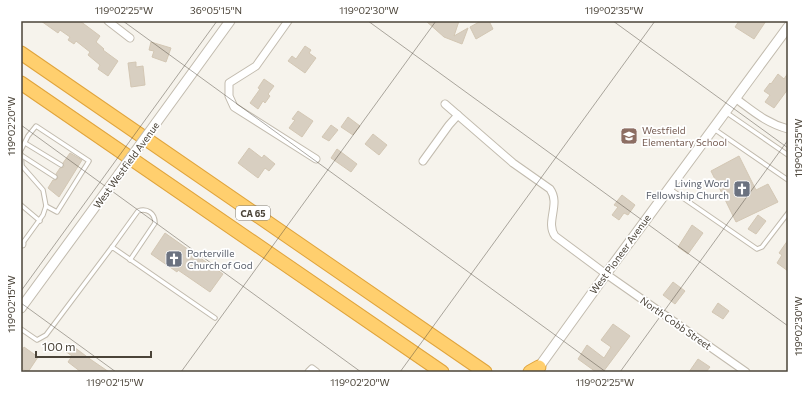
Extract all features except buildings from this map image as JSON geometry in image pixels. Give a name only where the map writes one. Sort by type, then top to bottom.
[{"type":"highway","name":"CA 65","points":[[21,53],[485,372]]},
{"type":"highway","name":"CA 65","points":[[21,83],[442,372]]},
{"type":"street","points":[[108,21],[130,38]]},
{"type":"street","name":"West Westfield Avenue","points":[[21,308],[230,21]]},
{"type":"street","points":[[288,21],[256,66],[229,83],[229,96],[234,107],[316,159]]},
{"type":"street","name":"West Pioneer Avenue","points":[[535,370],[788,27]]},
{"type":"street","points":[[735,98],[766,121],[788,129]]},
{"type":"street","points":[[423,161],[449,125],[458,116],[445,104]]},
{"type":"street","name":"North Cobb Street","points":[[458,116],[513,163],[550,189],[554,194],[551,226],[552,232],[555,236],[606,274],[746,372]]},
{"type":"lane","points":[[725,112],[788,155]]},
{"type":"lane","points":[[21,150],[28,136],[36,126],[89,161],[57,212],[46,206]]},
{"type":"lane","points":[[713,128],[788,180]]},
{"type":"lane","points":[[25,143],[61,165]]},
{"type":"lane","points":[[21,154],[55,177]]},
{"type":"lane","points":[[21,154],[22,166],[43,190],[46,206],[40,221],[22,244]]},
{"type":"lane","points":[[74,174],[79,177]]},
{"type":"lane","points":[[67,185],[72,188]]},
{"type":"lane","points":[[668,188],[757,250],[762,247],[788,212]]},
{"type":"lane","points":[[21,205],[40,221]]},
{"type":"lane","points":[[21,329],[37,340],[46,335],[138,211],[144,209],[154,215],[155,223],[130,260]]},
{"type":"lane","points":[[112,247],[215,318]]},
{"type":"place","name":"Westfield Elementary School","points":[[629,136]]},
{"type":"place","name":"Living Word Fellowship Church","points":[[742,189]]},
{"type":"place","name":"Porterville Church of God","points":[[174,259]]}]
